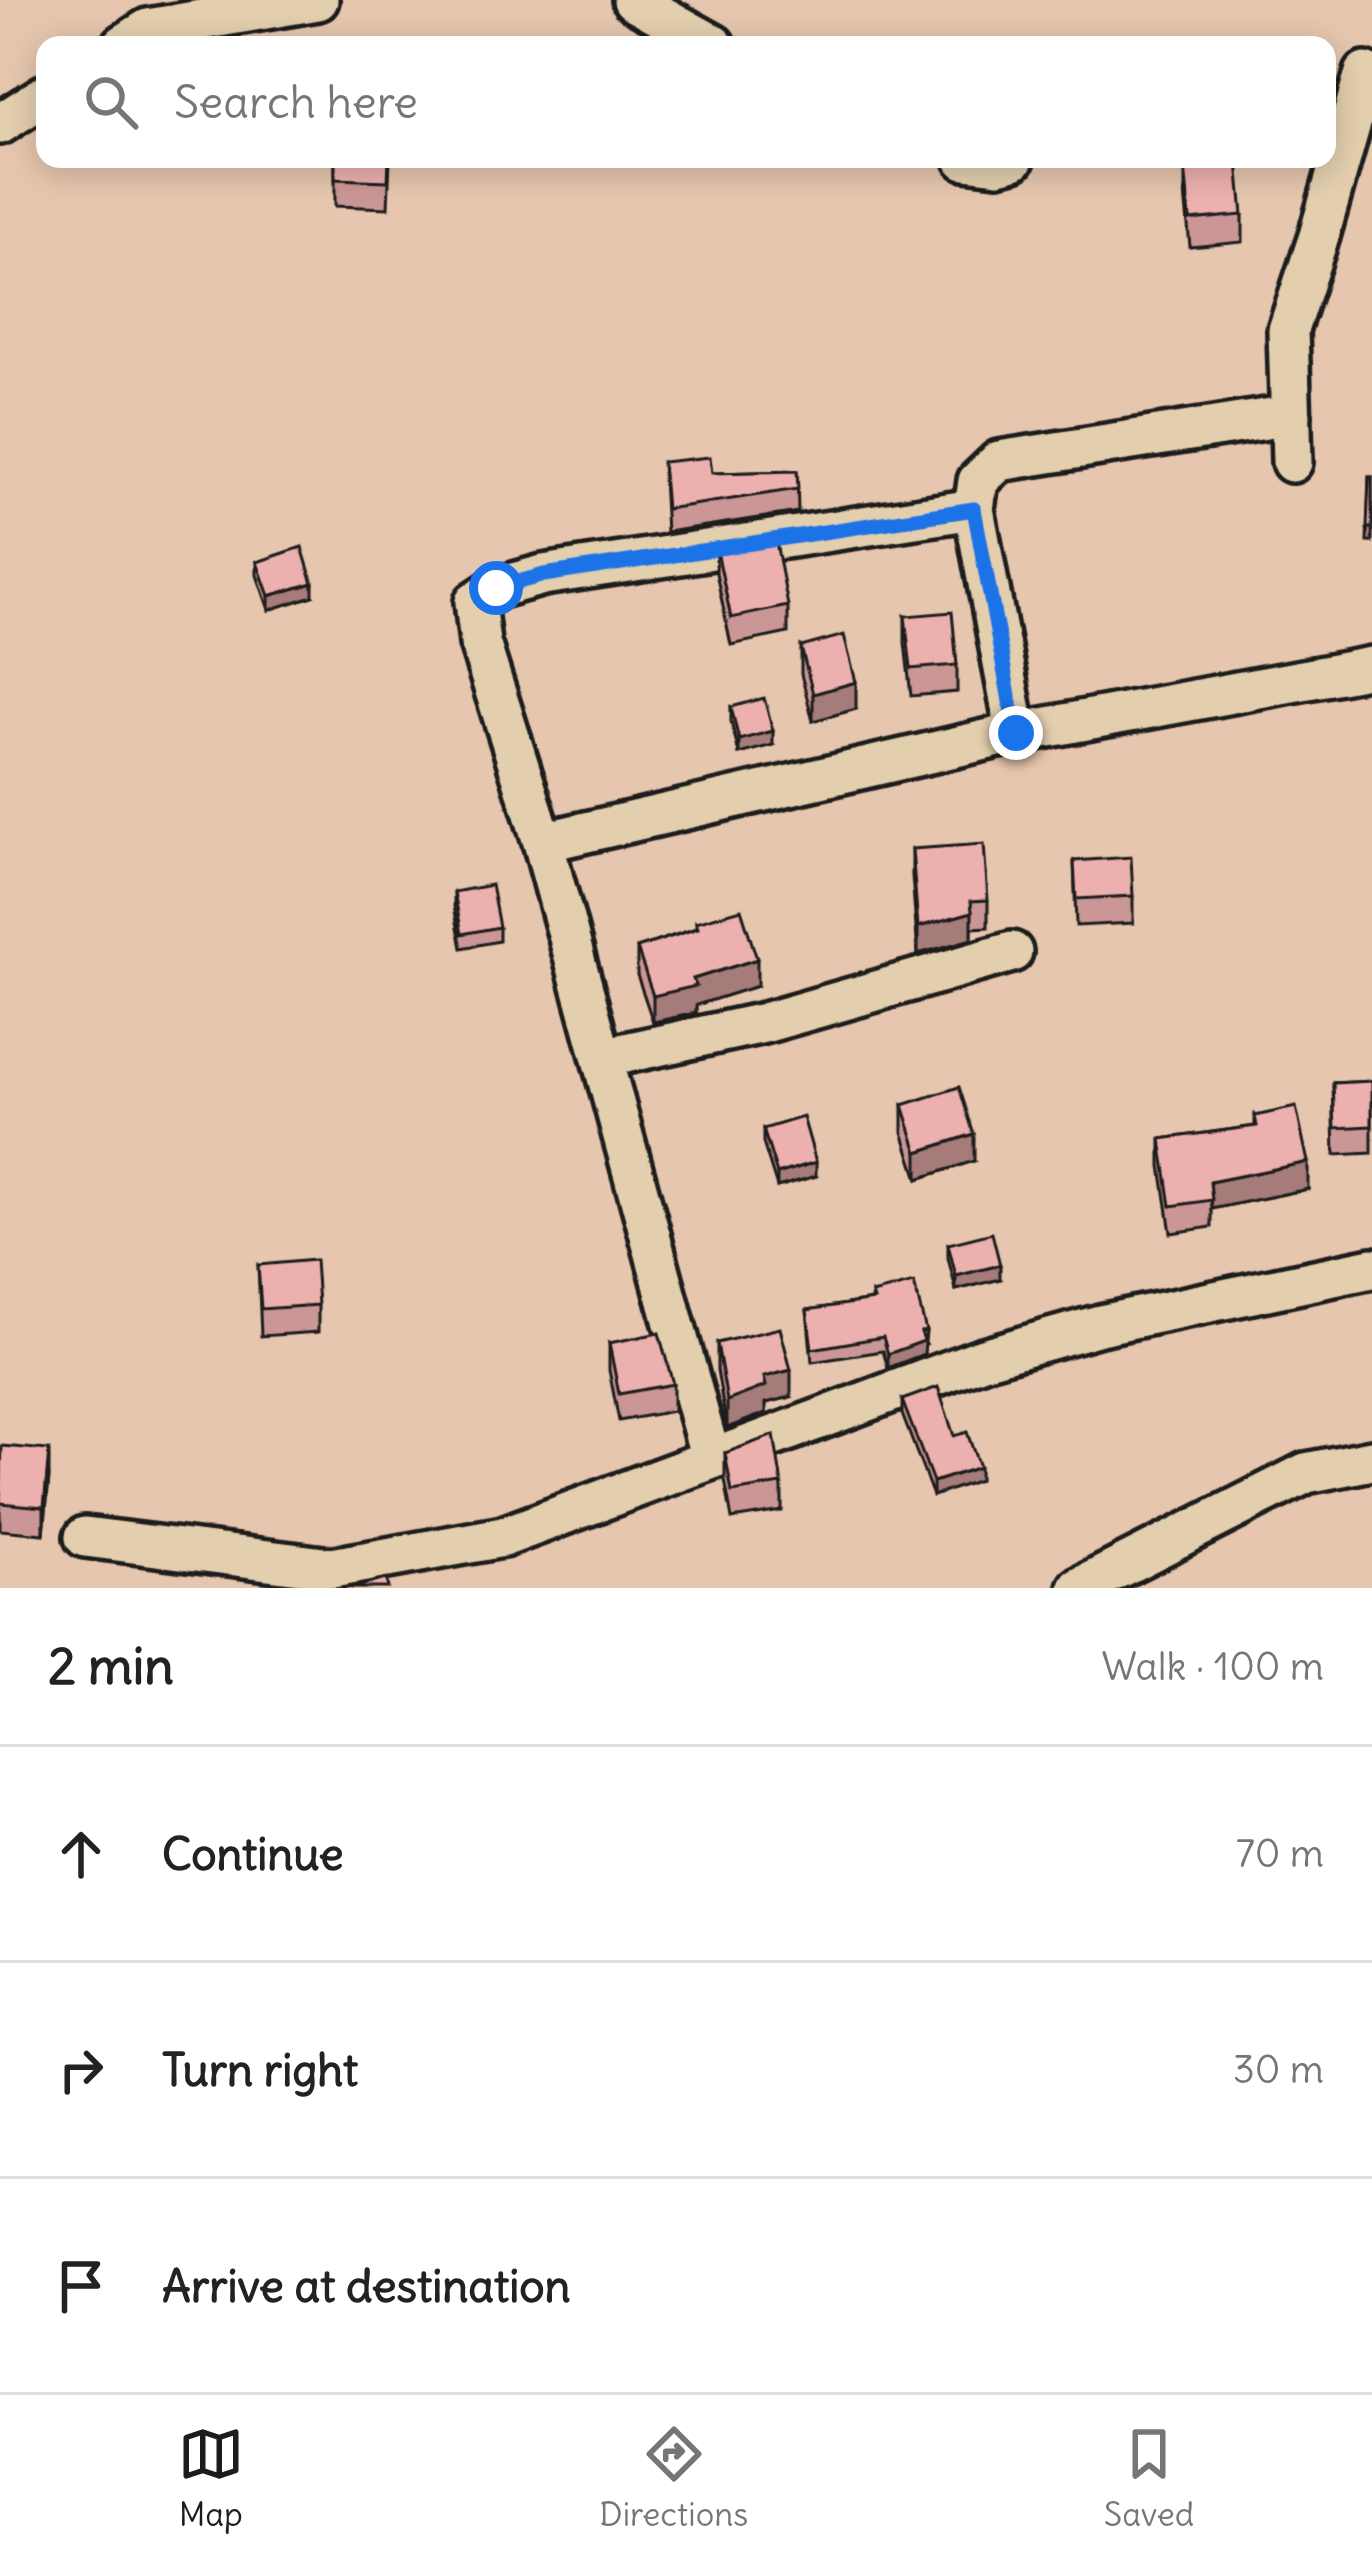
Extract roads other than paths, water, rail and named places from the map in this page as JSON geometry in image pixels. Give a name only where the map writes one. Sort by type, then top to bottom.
[{"type":"street","points":[[137,36],[148,29],[318,0]]},
{"type":"street","points":[[633,0],[699,36]]},
{"type":"street","points":[[1336,158],[1354,75]]},
{"type":"street","points":[[0,124],[36,101]]},
{"type":"street","points":[[1292,463],[1288,330],[1319,236],[1334,168]]},
{"type":"street","points":[[1016,733],[974,509],[978,481],[999,461],[1291,416]]},
{"type":"street","points":[[711,1459],[544,842],[479,643],[476,602],[496,588],[544,575],[974,509]]},
{"type":"street","points":[[544,842],[1016,733],[1372,667]]},
{"type":"street","points":[[602,1058],[764,1023],[1012,952]]},
{"type":"street","points":[[85,1537],[213,1570],[332,1568],[503,1537],[1003,1352],[1100,1325],[1372,1268]]},
{"type":"street","points":[[1079,1588],[1306,1473],[1372,1460]]}]
